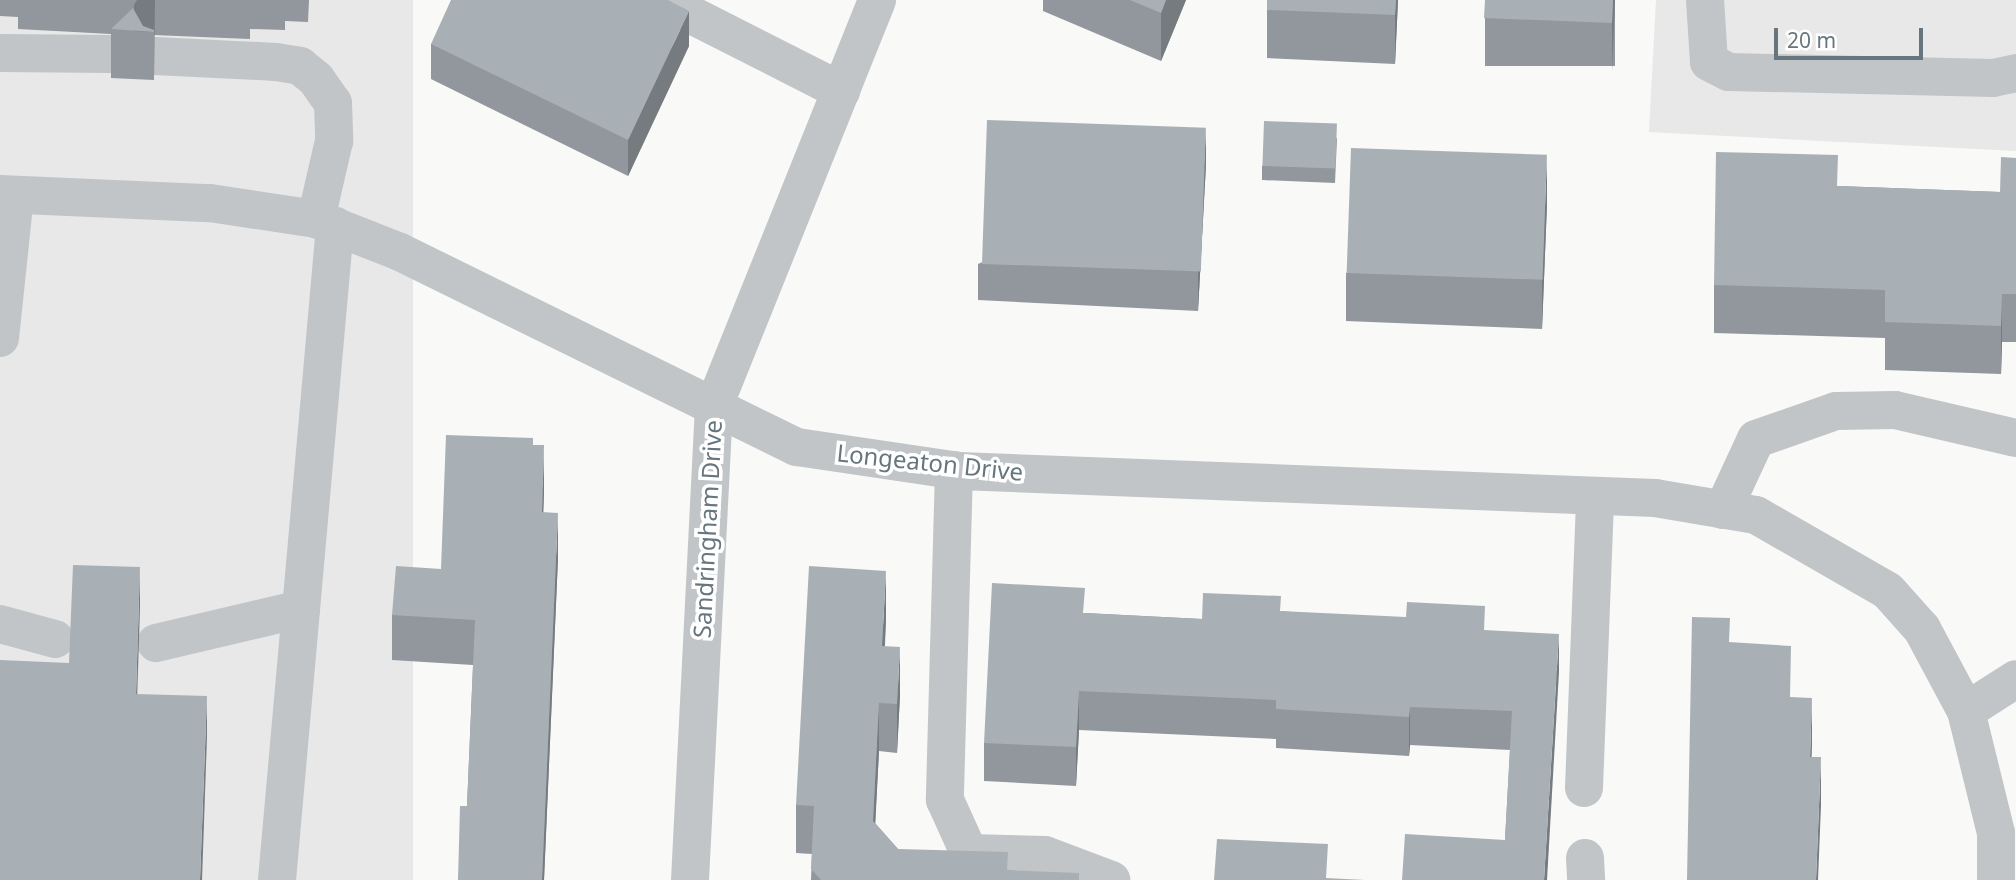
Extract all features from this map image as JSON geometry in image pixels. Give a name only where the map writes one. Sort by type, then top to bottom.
[{"type":"street","points":[[662,0],[841,91]]},
{"type":"street","name":"Sandringham Drive","points":[[690,880],[714,406],[877,0]]},
{"type":"street","points":[[1705,0],[1709,62],[1729,72],[1993,78],[2016,73]]},
{"type":"street","points":[[0,53],[113,54]]},
{"type":"street","points":[[155,56],[276,62],[300,66],[316,79],[333,103],[334,141],[325,223],[301,609],[277,880]]},
{"type":"street","points":[[0,338],[7,195]]},
{"type":"street","name":"Longeaton Drive","points":[[7,195],[210,203],[325,223],[400,252],[797,447],[954,470],[1595,496],[1756,515],[1888,592],[1922,629],[1966,711],[1996,833],[1996,880]]},
{"type":"street","points":[[1723,510],[1756,439],[1836,411],[1895,410],[2016,438]]},
{"type":"street","points":[[954,470],[945,800],[969,853],[1045,855],[1111,880]]},
{"type":"street","points":[[1584,788],[1595,496]]},
{"type":"street","points":[[156,643],[301,609]]},
{"type":"street","points":[[0,624],[55,639]]},
{"type":"street","points":[[1966,711],[2016,679]]},
{"type":"shaded area","points":[[0,0],[413,0],[413,880],[0,880]]},
{"type":"shaded area","points":[[1656,0],[2016,0],[2016,151],[1649,132]]},
{"type":"building","points":[[451,0],[668,0],[689,11],[628,140],[431,44]]},
{"type":"building","points":[[1130,0],[1166,0],[1161,13]]},
{"type":"building","points":[[1267,0],[1396,0],[1395,15],[1267,10]]},
{"type":"building","points":[[1485,0],[1613,0],[1612,23],[1484,18]]},
{"type":"building","points":[[133,8],[143,26],[154,32],[111,29]]},
{"type":"building","points":[[987,120],[1206,128],[1201,272],[982,264]]},
{"type":"building","points":[[1264,121],[1337,124],[1335,169],[1262,166]]},
{"type":"building","points":[[1351,148],[1547,155],[1543,280],[1347,273]]},
{"type":"building","points":[[1716,152],[1838,155],[1837,186],[2000,192],[2001,157],[2016,158],[2016,294],[2002,294],[2001,326],[1885,322],[1885,290],[1714,285]]},
{"type":"building","points":[[446,435],[533,438],[533,445],[544,445],[542,512],[558,513],[542,880],[458,880],[460,806],[467,806],[475,620],[392,615],[396,566],[441,569]]},
{"type":"building","points":[[73,565],[140,567],[136,694],[207,696],[200,880],[0,880],[0,660],[69,663]]},
{"type":"building","points":[[809,566],[886,571],[882,646],[900,647],[897,704],[879,703],[873,821],[898,849],[1008,852],[1007,870],[1079,873],[1079,880],[821,880],[811,869],[814,806],[796,805]]},
{"type":"building","points":[[992,583],[1085,588],[1083,613],[1202,619],[1203,593],[1281,596],[1280,611],[1406,617],[1407,602],[1485,606],[1484,630],[1559,634],[1544,880],[1402,880],[1405,834],[1505,840],[1512,711],[1410,707],[1409,717],[1276,709],[1276,700],[1079,691],[1076,747],[984,743]]},
{"type":"building","points":[[1692,617],[1730,618],[1729,642],[1791,646],[1790,697],[1812,698],[1810,757],[1821,757],[1816,880],[1687,880]]},
{"type":"building","points":[[1217,839],[1328,844],[1326,878],[1365,880],[1214,880]]}]
